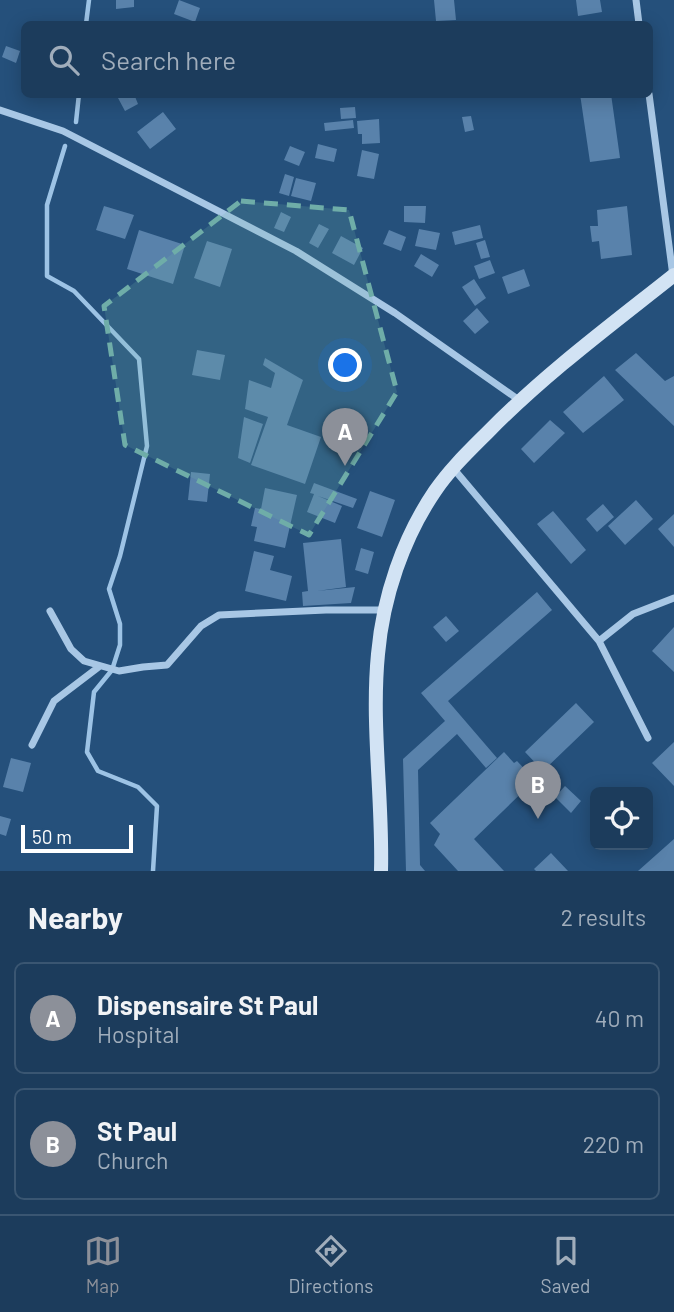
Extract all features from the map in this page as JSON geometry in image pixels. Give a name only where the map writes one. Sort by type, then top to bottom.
[{"type":"main road","points":[[381,871],[376,719],[378,655],[384,610],[400,560],[419,518],[452,467],[519,400],[674,275]]},
{"type":"street","points":[[636,0],[639,21]]},
{"type":"street","points":[[650,98],[674,275]]},
{"type":"street","points":[[0,110],[63,131],[296,251],[395,313],[519,400]]},
{"type":"street","points":[[452,467],[598,641],[648,738]]},
{"type":"street","points":[[598,641],[633,614],[674,598]]},
{"type":"street","points":[[50,611],[71,649],[84,661],[120,671],[167,666],[201,626],[219,615],[384,610]]},
{"type":"street","points":[[32,745],[54,701],[100,666]]},
{"type":"highlighted area","points":[[241,201],[349,210],[397,392],[309,535],[125,445],[104,306]]},
{"type":"building","points":[[116,0],[134,0],[134,7],[116,9]]},
{"type":"building","points":[[179,0],[200,8],[195,21],[174,14]]},
{"type":"building","points":[[434,0],[454,0],[456,20],[436,21]]},
{"type":"building","points":[[576,0],[600,0],[602,12],[578,16]]},
{"type":"building","points":[[6,46],[20,51],[16,63],[2,57]]},
{"type":"building","points":[[118,98],[136,98],[138,104],[125,111]]},
{"type":"building","points":[[581,98],[612,98],[620,158],[590,162]]},
{"type":"building","points":[[355,107],[356,118],[341,119],[340,108]]},
{"type":"building","points":[[163,112],[176,129],[150,149],[137,132]]},
{"type":"building","points":[[471,116],[474,130],[465,132],[462,117]]},
{"type":"building","points":[[379,119],[380,143],[362,144],[362,134],[358,134],[357,121]]},
{"type":"building","points":[[353,120],[354,128],[325,131],[324,123]]},
{"type":"building","points":[[318,144],[337,149],[334,162],[315,158]]},
{"type":"building","points":[[290,146],[305,152],[299,166],[284,160]]},
{"type":"building","points":[[362,150],[379,154],[374,179],[357,176]]},
{"type":"building","points":[[285,174],[294,177],[289,196],[279,193]]},
{"type":"building","points":[[296,178],[316,183],[311,201],[291,196]]},
{"type":"building","points":[[104,206],[134,215],[125,239],[96,230]]},
{"type":"building","points":[[404,206],[426,206],[425,223],[404,222]]},
{"type":"building","points":[[627,206],[632,255],[601,259],[599,241],[592,242],[590,226],[598,226],[597,210]]},
{"type":"building","points":[[281,212],[291,217],[284,232],[274,228]]},
{"type":"building","points":[[319,224],[329,229],[318,248],[309,243]]},
{"type":"building","points":[[480,225],[483,238],[455,245],[452,232]]},
{"type":"building","points":[[419,229],[440,233],[436,250],[415,246]]},
{"type":"building","points":[[139,230],[185,245],[173,284],[127,269]]},
{"type":"building","points":[[389,230],[406,237],[401,251],[383,244]]},
{"type":"building","points":[[341,236],[363,248],[354,265],[332,253]]},
{"type":"building","points":[[485,240],[490,257],[481,259],[476,243]]},
{"type":"building","points":[[207,241],[232,249],[220,287],[194,278]]},
{"type":"building","points":[[421,254],[439,265],[432,277],[414,266]]},
{"type":"building","points":[[490,260],[495,273],[479,279],[474,266]]},
{"type":"building","points":[[524,269],[530,286],[508,294],[502,277]]},
{"type":"building","points":[[474,279],[486,298],[475,306],[462,287]]},
{"type":"building","points":[[477,308],[489,322],[475,334],[463,321]]},
{"type":"building","points":[[197,350],[225,355],[220,380],[192,375]]},
{"type":"building","points":[[636,353],[665,381],[674,376],[674,426],[615,370]]},
{"type":"building","points":[[265,358],[303,380],[287,425],[321,437],[305,484],[251,465],[268,417],[245,409],[249,380],[271,388],[275,373],[263,365]]},
{"type":"building","points":[[604,376],[624,400],[583,433],[563,412]]},
{"type":"building","points":[[244,417],[263,424],[250,463],[238,458]]},
{"type":"building","points":[[550,420],[565,433],[534,463],[521,449]]},
{"type":"building","points":[[191,472],[210,474],[207,502],[188,500]]},
{"type":"building","points":[[314,483],[357,499],[353,508],[318,496],[342,506],[335,523],[307,512],[314,494],[310,493]]},
{"type":"building","points":[[265,488],[297,495],[285,548],[254,541],[257,527],[251,526],[255,508],[261,509]]},
{"type":"building","points":[[370,491],[395,500],[382,537],[357,528]]},
{"type":"building","points":[[636,500],[653,519],[625,545],[608,526]]},
{"type":"building","points":[[603,504],[614,517],[597,532],[586,519]]},
{"type":"building","points":[[553,511],[586,550],[571,564],[537,524]]},
{"type":"building","points":[[674,514],[674,547],[658,529]]},
{"type":"building","points":[[341,539],[346,587],[317,591],[355,587],[351,603],[303,606],[302,592],[308,591],[303,543]]},
{"type":"building","points":[[361,548],[374,552],[368,574],[355,570]]},
{"type":"building","points":[[254,551],[274,556],[270,570],[292,576],[286,601],[245,591]]},
{"type":"building","points":[[537,592],[552,610],[448,701],[497,758],[486,768],[457,734],[418,770],[420,865],[425,871],[406,871],[403,759],[445,721],[421,693]]},
{"type":"building","points":[[446,616],[459,631],[446,642],[433,627]]},
{"type":"building","points":[[674,627],[674,672],[652,651]]},
{"type":"building","points":[[576,703],[594,722],[543,771],[525,752]]},
{"type":"building","points":[[674,742],[674,786],[652,763]]},
{"type":"building","points":[[504,752],[535,780],[474,839],[504,871],[458,871],[434,845],[440,834],[430,823]]},
{"type":"building","points":[[11,758],[31,763],[23,792],[3,787]]},
{"type":"building","points":[[565,786],[581,801],[571,813],[555,797]]},
{"type":"building","points":[[0,816],[11,819],[6,836],[0,834]]},
{"type":"building","points":[[674,839],[674,871],[638,871]]},
{"type":"building","points":[[551,853],[568,871],[534,869]]},
{"type":"waterway","points":[[86,21],[89,0]]},
{"type":"waterway","points":[[76,122],[79,98]]},
{"type":"waterway","points":[[65,146],[47,205],[47,276],[74,291],[139,359],[147,446],[120,556],[109,589],[120,624],[120,645],[112,670],[94,692],[87,752],[98,771],[138,787],[157,806],[153,871]]},
{"type":"place","name":"Dispensaire St Paul","points":[[345,466]]},
{"type":"place","name":"St Paul","points":[[538,819]]}]
